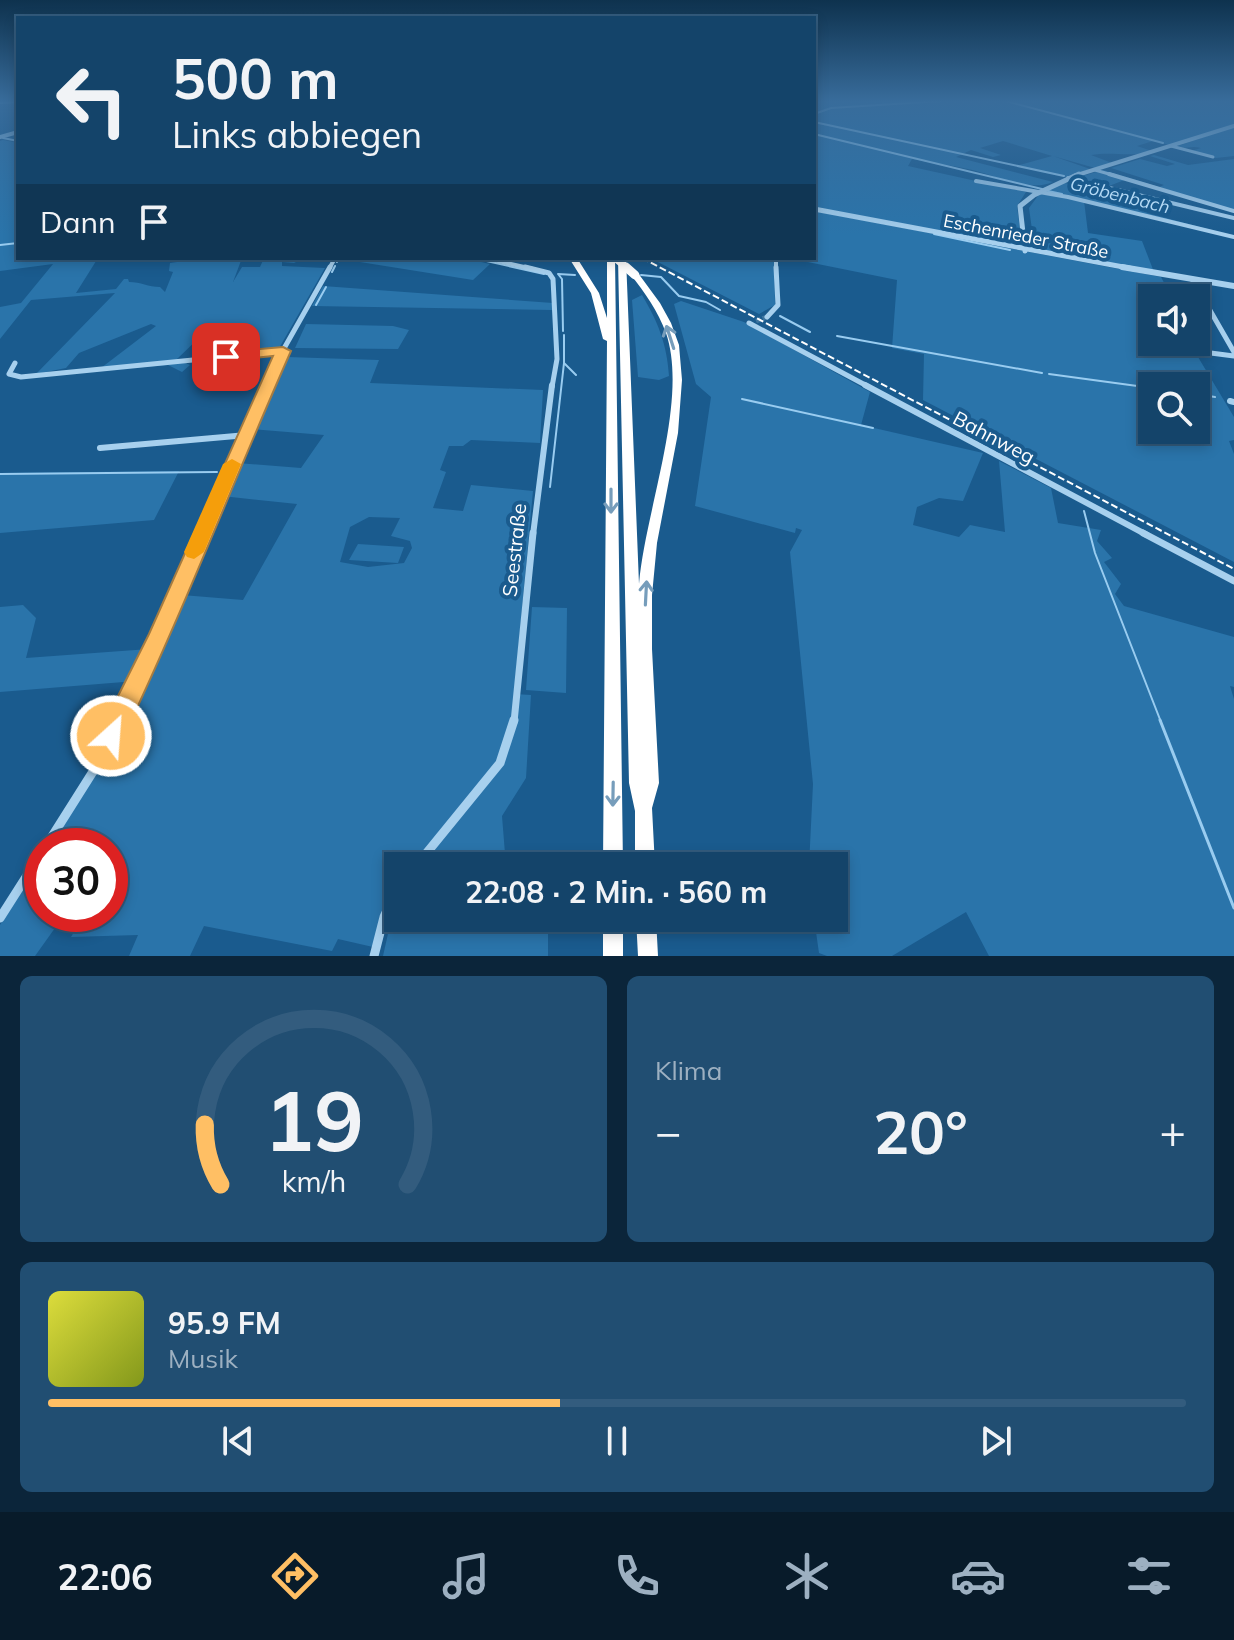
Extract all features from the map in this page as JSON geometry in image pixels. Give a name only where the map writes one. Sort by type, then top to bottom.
[{"type":"highway","points":[[574,260],[595,293],[610,342]]},
{"type":"highway","points":[[613,260],[610,342],[613,852]]},
{"type":"highway","points":[[616,260],[648,290],[666,322],[676,356],[674,409],[647,570],[645,610],[650,783],[644,811]]},
{"type":"highway","points":[[622,260],[638,783],[644,811],[645,852]]},
{"type":"highway","points":[[613,932],[613,956]]},
{"type":"highway","points":[[647,932],[648,956]]},
{"type":"street","points":[[1025,251],[1020,206],[1039,190],[1171,146],[1213,157]]},
{"type":"street","points":[[1095,170],[1234,211]]},
{"type":"street","points":[[1068,178],[1234,218]]},
{"type":"street","points":[[976,181],[1039,190],[1234,237]]},
{"type":"street","name":"Eschenrieder Straße","points":[[816,209],[1025,251],[1234,286]]},
{"type":"street","points":[[57,828],[99,762],[160,634],[229,469],[283,351],[334,260]]},
{"type":"street","name":"Seestraße","points":[[427,852],[500,763],[517,712],[526,592],[557,359],[553,279],[549,273],[494,260]]},
{"type":"street","points":[[767,317],[778,305],[776,260]]},
{"type":"street","points":[[1192,279],[1234,354]]},
{"type":"street","name":"Bahnweg","points":[[756,321],[749,323],[1234,581]]},
{"type":"street","points":[[15,363],[9,374],[21,377],[283,351]]},
{"type":"street","points":[[1210,352],[1234,354]]},
{"type":"street","points":[[100,448],[247,435]]},
{"type":"street","points":[[0,918],[24,880]]},
{"type":"street","points":[[374,956],[384,917]]},
{"type":"shaded area","points":[[0,146],[16,146],[16,260],[97,260],[76,293],[116,289],[124,279],[160,287],[165,292],[173,272],[169,271],[170,263],[178,260],[241,260],[233,282],[242,267],[260,267],[263,260],[300,260],[282,262],[282,266],[325,268],[278,350],[210,357],[226,324],[201,336],[177,359],[190,365],[182,372],[168,365],[97,371],[156,326],[151,324],[79,353],[66,368],[36,374],[115,293],[31,300],[0,339],[0,307],[21,303],[53,264],[0,271]]},
{"type":"shaded area","points":[[816,146],[988,146],[980,148],[1001,155],[993,157],[971,150],[956,157],[1053,182],[1022,184],[968,169],[912,159],[908,166],[1026,192],[1017,206],[1022,246],[816,208]]},
{"type":"shaded area","points":[[1018,146],[1138,146],[1152,151],[1091,155],[1112,163],[1095,168],[1053,156],[1090,169],[1066,177],[1016,166],[1052,156]]},
{"type":"shaded area","points":[[1234,146],[1234,156],[1216,158],[1191,151],[1201,148],[1175,147]]},
{"type":"shaded area","points":[[1150,156],[1188,165],[1234,159],[1234,210],[1127,179],[1109,186],[1072,179],[1103,170],[1159,187],[1164,185],[1111,168],[1140,159],[1167,166],[1175,164]]},
{"type":"shaded area","points":[[1062,182],[1149,208],[1147,213],[1234,236],[1084,201],[1088,233],[1142,241],[1154,272],[1035,251],[1029,208],[1040,193]]},
{"type":"shaded area","points":[[816,211],[1161,277],[1165,284],[1138,284],[1138,356],[1197,356],[1207,372],[1138,372],[1138,444],[1210,444],[1210,377],[1234,417],[1234,440],[1229,441],[1234,454],[1234,562],[923,400],[924,354],[892,348],[897,280],[798,260],[816,260]]},
{"type":"shaded area","points":[[347,260],[473,260],[490,264],[473,280]]},
{"type":"shaded area","points":[[654,260],[774,260],[775,305],[759,314]]},
{"type":"shaded area","points":[[323,286],[553,303],[552,310],[312,306]]},
{"type":"shaded area","points":[[642,295],[664,343],[669,376],[659,380],[638,377],[632,300]]},
{"type":"shaded area","points":[[681,301],[744,322],[870,392],[861,425],[983,453],[963,501],[939,498],[917,507],[913,525],[959,537],[970,525],[1005,532],[999,461],[1051,488],[1058,523],[1101,530],[1097,541],[1112,558],[1104,562],[1121,584],[1115,594],[1124,606],[1234,637],[1234,687],[1230,686],[1234,699],[1234,956],[989,956],[966,912],[892,956],[827,956],[819,953],[816,932],[848,932],[848,852],[810,852],[813,784],[790,552],[802,530],[796,528],[795,533],[695,506],[711,397],[696,384],[674,304]]},
{"type":"shaded area","points":[[306,324],[393,326],[409,330],[398,349],[295,348]]},
{"type":"shaded area","points":[[287,357],[379,360],[370,383],[543,390],[540,443],[471,440],[463,446],[449,446],[440,470],[446,472],[433,508],[463,511],[471,485],[533,491],[514,694],[531,695],[526,778],[502,816],[505,852],[433,852],[453,823],[426,852],[384,852],[384,920],[373,947],[338,939],[332,951],[204,926],[190,956],[129,956],[138,935],[71,937],[74,932],[128,932],[128,828],[61,828],[102,763],[182,595],[243,600],[297,504],[222,496],[237,463],[301,468],[324,435],[251,429]],"holes":[[[369,517],[400,518],[391,536],[410,541],[412,548],[404,563],[368,567],[340,562],[350,527]]]},
{"type":"shaded area","points":[[179,471],[154,520],[0,533],[0,473]]},
{"type":"shaded area","points":[[358,544],[404,547],[398,563],[349,560]]},
{"type":"shaded area","points":[[23,605],[36,618],[26,658],[149,649],[136,681],[0,692],[0,607]]},
{"type":"shaded area","points":[[532,607],[567,608],[566,693],[526,690]]},
{"type":"shaded area","points":[[24,887],[24,932],[52,932],[35,956],[0,956],[0,925]]},
{"type":"shaded area","points":[[388,932],[548,932],[548,956],[383,956]]},
{"type":"waterway","name":"Gröbenbach","points":[[862,146],[1042,189]]},
{"type":"waterway","points":[[923,146],[1064,176]]},
{"type":"waterway","name":"Gröbenbach","points":[[1048,191],[1062,194]]},
{"type":"waterway","points":[[934,234],[1010,250]]},
{"type":"waterway","points":[[0,245],[16,243]]},
{"type":"waterway","points":[[482,260],[544,274]]},
{"type":"waterway","points":[[332,272],[335,266]]},
{"type":"waterway","points":[[563,331],[562,279],[558,274],[575,275]]},
{"type":"waterway","points":[[641,275],[661,277],[679,296],[706,302],[720,310]]},
{"type":"waterway","points":[[316,305],[326,287]]},
{"type":"waterway","points":[[780,316],[810,332]]},
{"type":"waterway","points":[[564,335],[564,363]]},
{"type":"waterway","points":[[837,336],[1042,373]]},
{"type":"waterway","points":[[550,487],[564,363]]},
{"type":"waterway","points":[[564,363],[576,375]]},
{"type":"waterway","points":[[1049,374],[1138,386]]},
{"type":"waterway","points":[[1210,396],[1215,397]]},
{"type":"waterway","points":[[742,399],[873,428]]},
{"type":"waterway","points":[[0,474],[217,472]]},
{"type":"waterway","points":[[1084,511],[1095,553],[1161,722]]},
{"type":"waterway","points":[[1160,720],[1234,908]]},
{"type":"tunnel","points":[[756,321],[767,317]]},
{"type":"railway","points":[[646,260],[1234,569]]},
{"type":"slow traffic","points":[[194,552],[232,464]]},
{"type":"route","points":[[111,736],[160,634],[229,469],[283,351],[226,357]]}]
